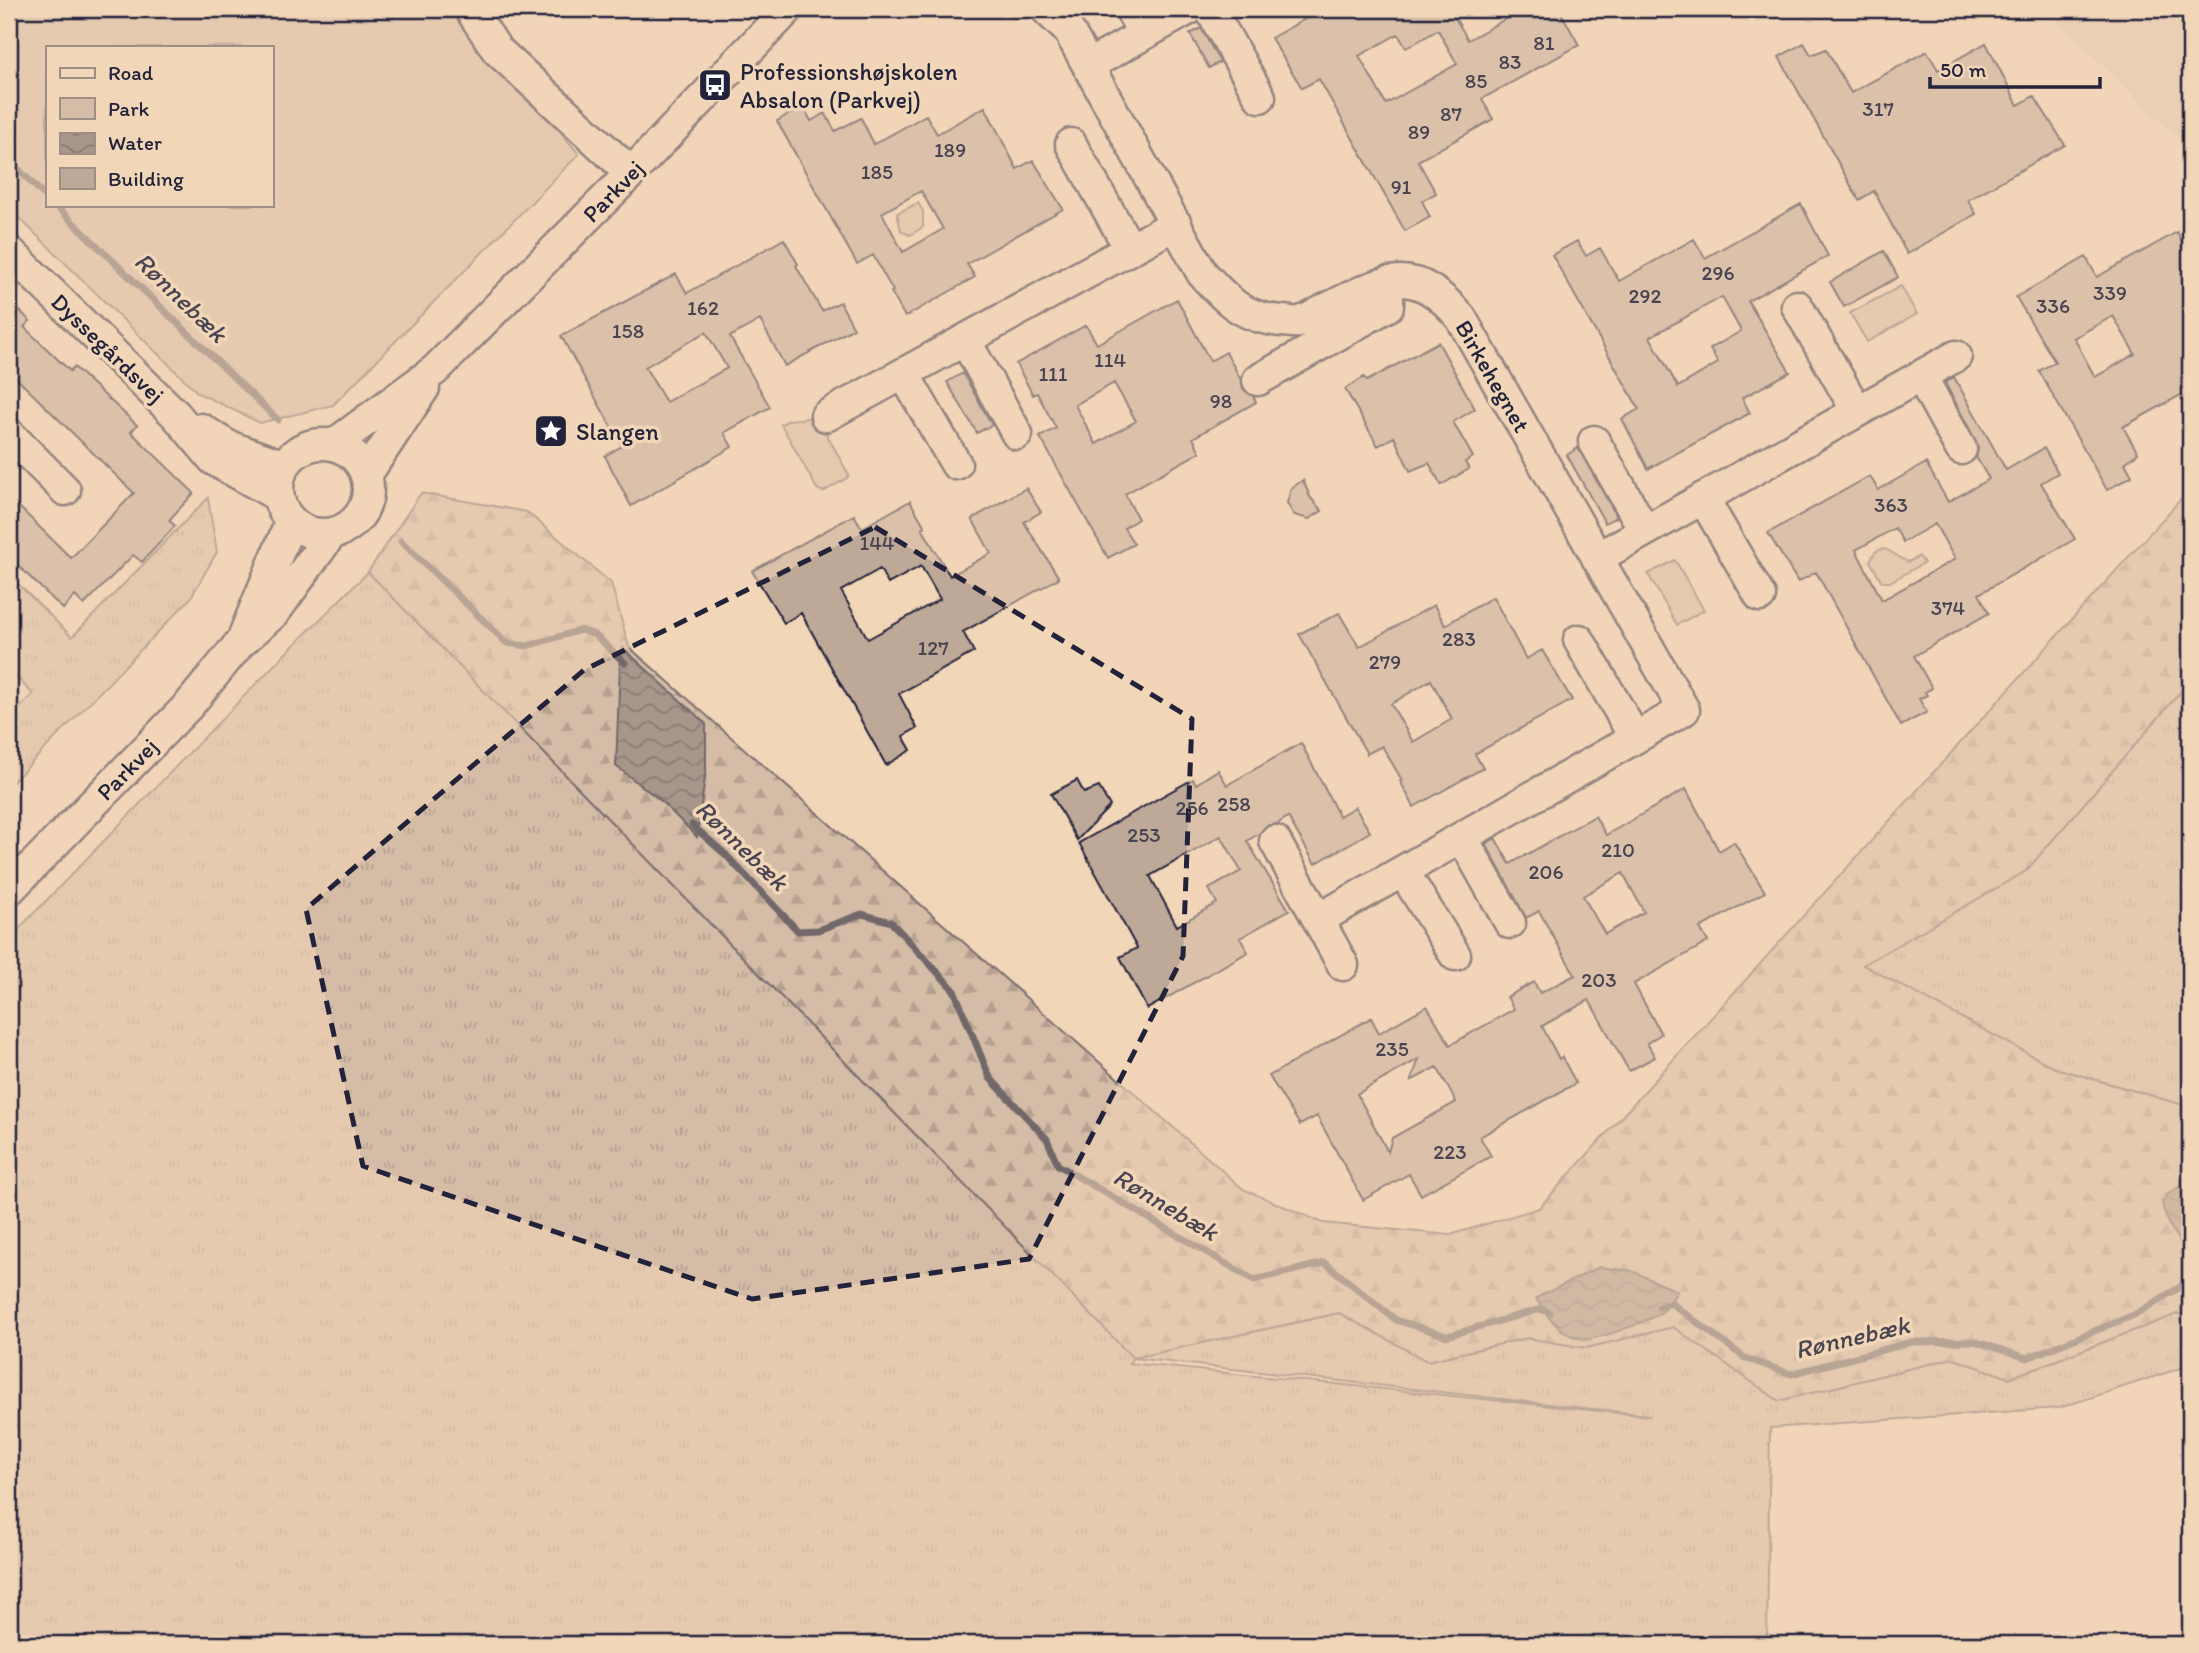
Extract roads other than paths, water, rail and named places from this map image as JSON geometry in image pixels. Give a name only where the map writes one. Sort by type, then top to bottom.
[{"type":"street","points":[[470,9],[497,50],[631,173]]},
{"type":"street","name":"Parkvej","points":[[333,445],[435,370],[631,173],[788,9]]},
{"type":"street","points":[[1046,9],[1069,31],[1202,273],[1226,300],[1249,315],[1300,322],[1315,348]]},
{"type":"street","points":[[1089,65],[1137,22],[1189,9]]},
{"type":"street","points":[[1210,9],[1260,96]]},
{"type":"street","points":[[1070,144],[1130,249]]},
{"type":"street","points":[[826,416],[1176,224]]},
{"type":"street","name":"Dyssegårdsvej","points":[[9,251],[176,415],[214,460],[285,508]]},
{"type":"street","name":"Birkehegnet","points":[[1300,322],[1378,284],[1401,280],[1423,285],[1446,300],[1461,318],[1684,710],[1319,919]]},
{"type":"street","points":[[1258,380],[1388,306],[1388,282]]},
{"type":"street","points":[[1797,306],[1857,411]]},
{"type":"street","points":[[965,340],[1017,434]]},
{"type":"street","points":[[1597,558],[1956,356]]},
{"type":"street","name":"Parkvej","points":[[366,475],[435,370]]},
{"type":"street","points":[[904,374],[956,464]]},
{"type":"street","points":[[1921,376],[1961,449]]},
{"type":"street","name":"Dyssegårdsvej","points":[[176,415],[228,446],[284,466]]},
{"type":"street","points":[[9,434],[65,489]]},
{"type":"street","points":[[1594,441],[1644,531]]},
{"type":"street","points":[[322,444],[333,445],[354,456],[366,475],[368,497],[359,517],[351,525],[331,534],[309,533],[285,508],[279,480],[284,466],[300,450],[322,444]]},
{"type":"street","points":[[1703,498],[1760,596]]},
{"type":"street","name":"Parkvej","points":[[240,643],[285,508]]},
{"type":"street","name":"Parkvej","points":[[9,890],[189,705],[240,643],[274,613],[331,534]]},
{"type":"street","points":[[1579,640],[1635,738]]},
{"type":"street","points":[[1462,837],[1510,923]]},
{"type":"street","points":[[1275,841],[1343,965]]},
{"type":"street","points":[[1403,871],[1455,955]]},
{"type":"water","points":[[623,648],[706,724],[706,770],[697,837],[661,801],[616,766]]},
{"type":"water","points":[[2179,1187],[2190,1189],[2190,1258],[2168,1223],[2162,1204],[2167,1195]]},
{"type":"water","points":[[1599,1267],[1632,1271],[1677,1291],[1665,1309],[1651,1318],[1601,1336],[1584,1339],[1576,1337],[1555,1324],[1536,1298]]},
{"type":"waterway","name":"Rønnebæk","points":[[9,160],[46,197]]},
{"type":"waterway","name":"Rønnebæk","points":[[56,206],[278,420]]},
{"type":"waterway","name":"Rønnebæk","points":[[401,541],[507,643],[527,646],[581,630],[595,635],[625,663]]},
{"type":"waterway","name":"Rønnebæk","points":[[692,825],[725,854],[798,931],[818,930],[862,914],[891,922],[954,990],[990,1078],[1047,1139],[1058,1165],[1254,1280],[1325,1263],[1396,1320],[1447,1336],[1541,1309],[1550,1313]]},
{"type":"waterway","name":"Rønnebæk","points":[[1659,1307],[1671,1303],[1745,1358],[1791,1374],[1912,1342],[1974,1341],[2027,1358],[2134,1315],[2190,1281]]},
{"type":"place","name":"Professionshøjskolen Absalon (Parkvej)","points":[[715,85]]},
{"type":"place","name":"Slangen","points":[[551,431]]}]
